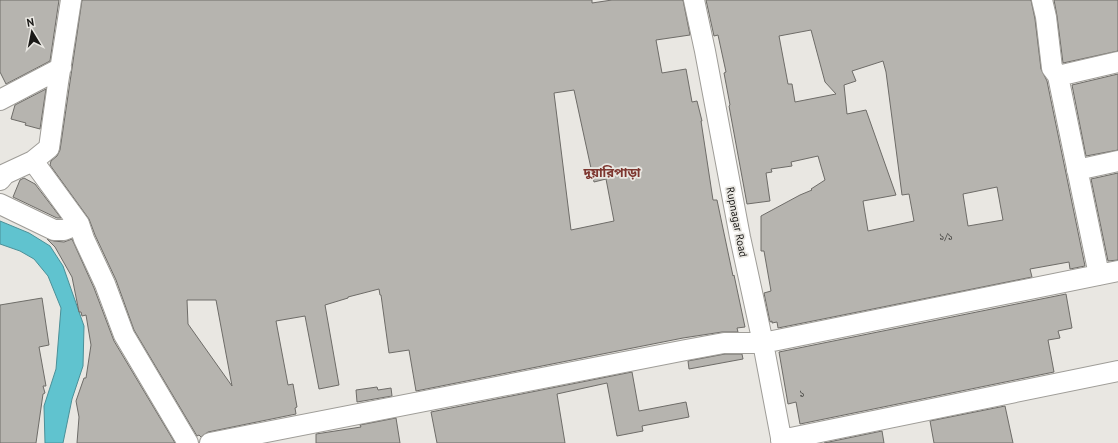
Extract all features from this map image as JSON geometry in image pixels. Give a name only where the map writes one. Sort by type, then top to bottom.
[{"type":"street","points":[[0,180],[5,174],[33,161],[49,148],[72,0]]},
{"type":"street","name":"Rupnagar Road","points":[[694,0],[706,51],[740,237],[763,343],[781,442]]},
{"type":"street","points":[[1042,0],[1046,17],[1052,68],[1058,76],[1098,276]]},
{"type":"street","points":[[1058,76],[1118,62]]},
{"type":"street","points":[[0,100],[61,68]]},
{"type":"street","points":[[33,161],[79,224],[84,239],[105,284],[124,335],[188,443]]},
{"type":"street","points":[[1077,170],[1118,161]]},
{"type":"street","points":[[0,204],[54,230],[64,230],[79,224]]},
{"type":"street","points":[[210,443],[724,343],[763,343],[1118,271]]},
{"type":"street","points":[[781,442],[1118,371]]},
{"type":"water","points":[[0,221],[29,233],[50,246],[63,266],[84,326],[83,366],[72,399],[63,443],[45,443],[44,406],[56,369],[61,308],[48,276],[34,259],[20,251],[0,244]]},
{"type":"building","points":[[0,0],[59,0],[50,61],[6,84],[0,72]]},
{"type":"building","points":[[82,0],[592,0],[592,3],[612,0],[683,0],[690,35],[656,40],[662,73],[686,69],[692,102],[697,101],[702,121],[713,200],[717,200],[745,327],[737,328],[738,332],[722,332],[683,338],[416,391],[409,350],[389,353],[379,289],[325,305],[339,385],[319,389],[305,316],[276,321],[288,385],[293,384],[297,407],[295,408],[296,414],[208,432],[201,437],[199,435],[197,436],[134,330],[116,280],[89,219],[50,165],[51,161],[57,156],[60,150]],"holes":[[[574,90],[594,182],[606,179],[614,221],[571,230],[554,93]],[[187,300],[216,300],[232,386],[188,324]]]},
{"type":"building","points":[[706,0],[1031,0],[1035,19],[1041,69],[1047,81],[1085,266],[1070,269],[1069,262],[1030,269],[1032,277],[778,328],[777,322],[770,322],[764,293],[771,291],[764,251],[761,251],[761,216],[812,190],[811,189],[825,180],[818,156],[791,162],[792,166],[771,169],[772,172],[766,173],[770,201],[747,204],[729,106],[724,73],[726,72],[718,35],[714,36]],"holes":[[[811,30],[825,82],[836,94],[795,102],[792,84],[788,84],[779,36]],[[883,61],[886,72],[902,195],[909,194],[914,221],[868,231],[863,201],[896,195],[866,110],[847,114],[844,85],[856,81],[852,71]],[[997,187],[1003,220],[968,226],[963,194]]]},
{"type":"building","points":[[1054,0],[1118,0],[1118,51],[1063,63]]},
{"type":"building","points":[[1118,74],[1118,150],[1086,156],[1072,85]]},
{"type":"building","points":[[46,89],[40,129],[11,119],[15,105]]},
{"type":"building","points":[[1118,173],[1118,260],[1108,261],[1091,179]]},
{"type":"building","points":[[24,178],[35,184],[61,218],[57,218],[13,197],[20,180]]},
{"type":"building","points":[[47,239],[64,242],[72,239],[94,288],[114,341],[175,443],[77,443],[79,417],[76,401],[84,378],[86,378],[91,345],[86,315],[82,316],[81,312],[79,312],[72,277],[55,247]]},
{"type":"building","points":[[1066,294],[1072,328],[1058,331],[1060,338],[1048,340],[1054,372],[800,424],[796,402],[788,404],[779,352]]},
{"type":"building","points":[[42,298],[49,345],[39,347],[46,386],[43,386],[45,393],[43,394],[36,443],[0,443],[0,305]]},
{"type":"building","points":[[725,354],[742,354],[743,359],[689,369],[688,361]]},
{"type":"building","points":[[632,372],[639,411],[686,402],[689,417],[642,426],[643,431],[617,436],[607,383],[557,394],[565,443],[437,443],[431,412]]},
{"type":"building","points":[[377,387],[378,390],[391,388],[392,396],[357,402],[356,390]]},
{"type":"building","points":[[1005,406],[1013,443],[934,443],[930,421]]},
{"type":"building","points":[[396,418],[400,443],[316,443],[316,434],[361,427],[360,425]]},
{"type":"building","points":[[882,431],[884,443],[824,443]]},
{"type":"district","name":"দুয়ারিপাড়া","points":[[612,172]]}]
